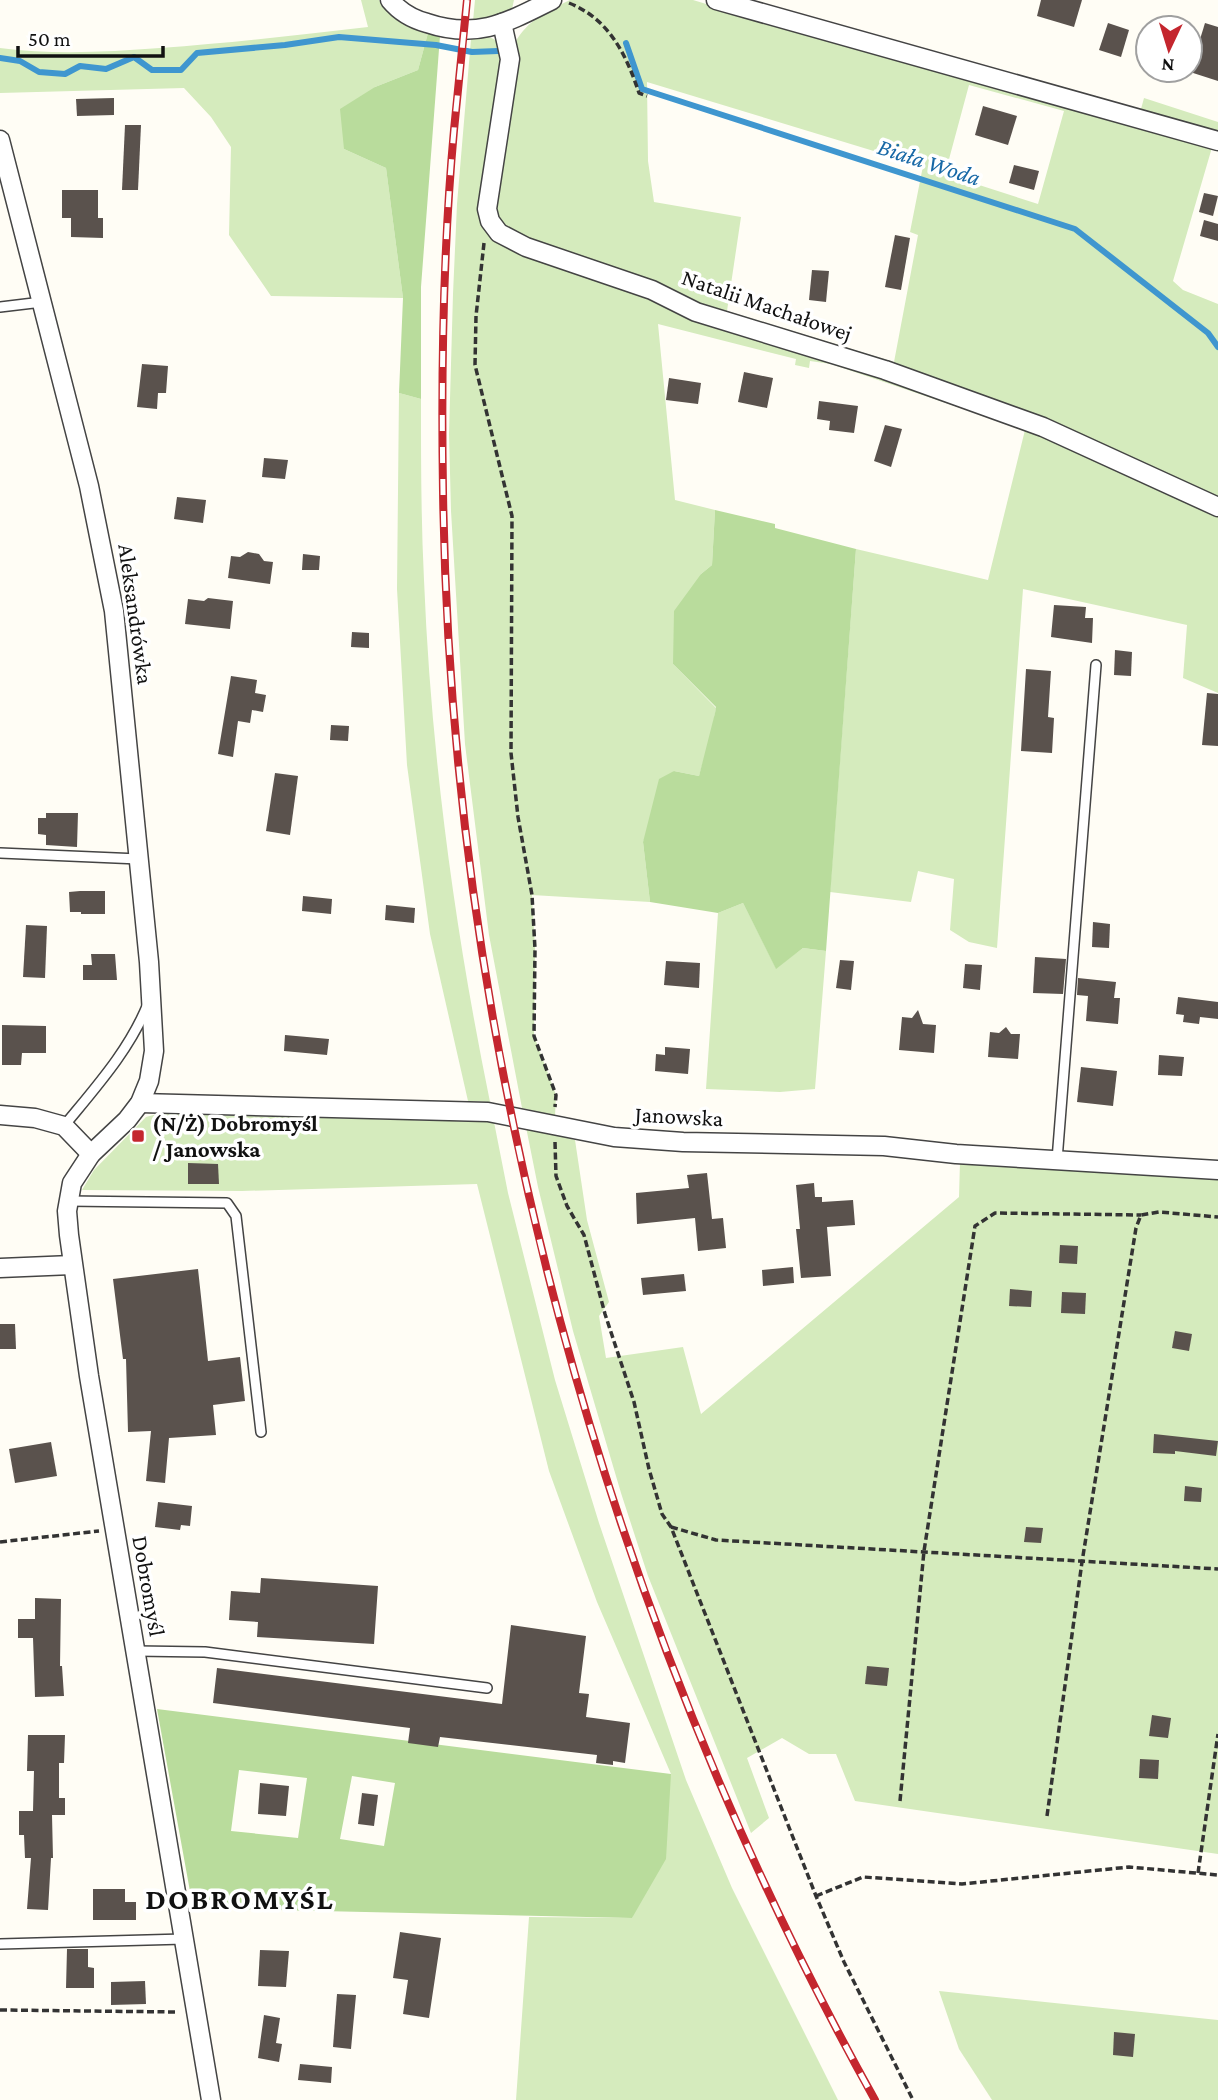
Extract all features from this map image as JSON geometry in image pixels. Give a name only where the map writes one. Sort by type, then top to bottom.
[{"type":"street","points":[[390,0],[414,19],[442,29],[474,31],[502,23],[552,0]]},
{"type":"street","points":[[716,0],[1218,141]]},
{"type":"street","points":[[495,228],[487,209],[510,59],[502,23]]},
{"type":"street","name":"Aleksandrówka","points":[[0,140],[89,486],[112,601],[152,993],[152,1065],[146,1091],[140,1103]]},
{"type":"street","name":"Natalii Machałowej","points":[[495,228],[499,233],[527,247],[652,290],[696,312],[885,370],[1043,427],[1218,507]]},
{"type":"street","name":"Janowska","points":[[140,1103],[488,1112],[614,1137],[683,1142],[884,1146],[956,1154],[1218,1170]]},
{"type":"street","name":"Dobromyśl","points":[[140,1103],[91,1154],[72,1183],[68,1201],[72,1265],[211,2100]]},
{"type":"street","points":[[0,1115],[35,1118],[64,1126],[91,1154]]},
{"type":"street","points":[[0,1268],[72,1265]]},
{"type":"lane","points":[[0,307],[42,302]]},
{"type":"lane","points":[[1057,1160],[1096,665]]},
{"type":"lane","points":[[0,853],[139,859]]},
{"type":"lane","points":[[64,1126],[121,1055],[141,1021],[152,993]]},
{"type":"lane","points":[[68,1201],[227,1203],[236,1216],[261,1432]]},
{"type":"lane","points":[[136,1651],[205,1652],[486,1688]]},
{"type":"lane","points":[[0,1944],[184,1939]]},
{"type":"path","points":[[561,0],[586,10],[609,30],[622,51],[639,93],[647,96]]},
{"type":"path","points":[[495,228],[486,235],[483,246],[476,316],[475,365],[512,516],[511,753],[518,817],[532,895],[534,1036],[556,1095],[556,1177],[584,1235],[605,1314],[634,1402],[649,1469],[663,1514],[671,1527],[844,1962],[914,2100]]},
{"type":"path","points":[[900,1801],[924,1551],[975,1226],[995,1213],[1141,1215],[1159,1212],[1218,1217]]},
{"type":"path","points":[[1047,1815],[1082,1562],[1136,1228],[1141,1215]]},
{"type":"path","points":[[671,1527],[716,1540],[1218,1569]]},
{"type":"path","points":[[0,1542],[115,1529]]},
{"type":"path","points":[[1198,1873],[1218,1734]]},
{"type":"path","points":[[816,1896],[863,1877],[962,1884],[1129,1867],[1218,1875]]},
{"type":"path","points":[[0,2010],[198,2012]]},
{"type":"green space","points":[[361,0],[379,0],[401,20],[428,33],[418,70],[375,87],[344,149],[386,168],[403,298],[271,296],[229,235],[231,147],[211,117],[184,88],[0,93],[0,48],[60,52],[120,51],[368,27]]},
{"type":"green space","points":[[475,0],[514,0],[512,9],[488,19],[473,21]]},
{"type":"green space","points":[[570,0],[693,0],[818,38],[1213,144],[1173,281],[1183,290],[1218,304],[1218,501],[699,307],[503,229],[496,217],[494,204],[515,43],[532,22]],"holes":[[[647,82],[923,166],[910,232],[918,235],[894,362],[727,311],[741,217],[654,202],[648,161]],[[969,85],[1064,111],[1038,204],[945,174]]]},
{"type":"green space","points":[[428,33],[440,36],[421,287],[421,399],[399,393],[403,298],[386,168],[344,149],[340,109],[375,87],[418,70]]},
{"type":"green space","points":[[488,37],[498,42],[505,58],[483,220],[651,296],[679,314],[820,356],[1042,431],[1218,512],[1218,693],[1183,678],[1187,625],[1023,589],[997,948],[969,942],[950,930],[954,879],[918,871],[911,902],[830,892],[856,549],[988,580],[1025,430],[831,364],[810,361],[809,368],[795,365],[796,359],[658,324],[675,500],[715,510],[712,565],[701,574],[673,664],[716,708],[699,776],[674,771],[643,842],[650,902],[532,895],[535,949],[534,1036],[556,1095],[555,1116],[522,1108],[489,935],[465,744],[451,511],[449,434],[453,294],[457,204],[471,39]]},
{"type":"green space","points":[[1144,98],[1218,122],[1218,132],[1141,109]]},
{"type":"green space","points":[[399,393],[421,399],[424,580],[432,711],[446,842],[477,1038],[490,1102],[468,1101],[430,934],[407,765],[397,589]]},
{"type":"green space","points":[[715,510],[775,524],[775,528],[856,549],[826,951],[803,948],[776,969],[743,903],[718,913],[650,902],[643,842],[659,779],[674,771],[699,776],[716,707],[673,664],[674,611],[701,574],[712,565]]},
{"type":"green space","points":[[743,903],[776,968],[803,948],[826,951],[815,1089],[780,1092],[706,1089],[718,913]]},
{"type":"green space","points":[[157,1114],[494,1122],[508,1193],[555,1380],[599,1523],[686,1780],[732,1888],[838,2100],[516,2100],[529,1917],[632,1918],[671,1774],[597,1602],[549,1471],[477,1184],[242,1191],[82,1190],[94,1170],[146,1117]]},
{"type":"green space","points":[[526,1127],[575,1140],[587,1220],[609,1302],[599,1316],[606,1358],[683,1347],[701,1414],[959,1197],[960,1162],[1218,1178],[1218,1854],[855,1801],[836,1754],[809,1754],[782,1738],[747,1758],[769,1818],[751,1833],[648,1576],[621,1493],[573,1331]]},
{"type":"green space","points":[[157,1709],[671,1774],[666,1859],[632,1918],[193,1908]],"holes":[[[239,1770],[307,1778],[298,1838],[231,1831]],[[352,1776],[395,1783],[384,1846],[340,1839]]]},
{"type":"green space","points":[[939,1991],[1218,2020],[1218,2100],[992,2100],[959,2049]]},
{"type":"building","points":[[1041,0],[1082,0],[1074,27],[1037,16]]},
{"type":"building","points":[[1108,23],[1129,30],[1121,57],[1099,50]]},
{"type":"building","points":[[1205,23],[1218,27],[1218,81],[1204,76]]},
{"type":"building","points":[[114,98],[114,115],[77,116],[76,99]]},
{"type":"building","points":[[983,106],[1017,116],[1008,145],[975,135]]},
{"type":"building","points":[[125,125],[141,125],[138,190],[122,190]]},
{"type":"building","points":[[1014,165],[1039,171],[1034,190],[1009,183]]},
{"type":"building","points":[[62,190],[98,190],[98,218],[103,218],[103,238],[71,237],[71,218],[62,218]]},
{"type":"building","points":[[1204,193],[1218,196],[1213,216],[1199,212]]},
{"type":"building","points":[[1204,220],[1218,224],[1218,241],[1200,236]]},
{"type":"building","points":[[895,235],[910,238],[901,290],[885,287]]},
{"type":"building","points":[[812,270],[829,271],[826,302],[809,300]]},
{"type":"building","points":[[142,364],[168,366],[166,393],[158,393],[157,409],[137,407]]},
{"type":"building","points":[[744,372],[773,378],[767,408],[738,402]]},
{"type":"building","points":[[669,378],[701,383],[698,404],[666,400]]},
{"type":"building","points":[[819,401],[858,406],[854,433],[829,430],[830,421],[817,419]]},
{"type":"building","points":[[885,425],[902,429],[891,467],[874,461]]},
{"type":"building","points":[[264,458],[288,460],[285,479],[262,477]]},
{"type":"building","points":[[177,497],[206,500],[203,523],[174,519]]},
{"type":"building","points":[[248,552],[259,554],[264,561],[273,562],[270,584],[228,578],[231,556],[240,557]]},
{"type":"building","points":[[303,554],[320,556],[319,570],[302,570]]},
{"type":"building","points":[[208,598],[233,601],[230,629],[185,624],[188,599],[204,601]]},
{"type":"building","points":[[1054,605],[1086,607],[1085,618],[1093,618],[1092,643],[1051,637]]},
{"type":"building","points":[[352,632],[369,633],[369,648],[351,647]]},
{"type":"building","points":[[1115,650],[1132,652],[1131,676],[1114,675]]},
{"type":"building","points":[[1026,669],[1051,671],[1048,717],[1054,718],[1052,753],[1021,751]]},
{"type":"building","points":[[231,676],[257,680],[255,693],[266,695],[263,712],[252,710],[250,723],[238,721],[233,757],[218,754]]},
{"type":"building","points":[[1207,693],[1218,694],[1218,746],[1202,745]]},
{"type":"building","points":[[331,725],[349,726],[348,741],[330,740]]},
{"type":"building","points":[[275,773],[298,776],[290,835],[266,831]]},
{"type":"building","points":[[46,813],[78,813],[77,847],[46,845],[46,835],[38,834],[38,818],[46,818]]},
{"type":"building","points":[[105,891],[105,914],[70,912],[69,892]]},
{"type":"building","points":[[303,896],[332,899],[331,914],[302,911]]},
{"type":"building","points":[[386,905],[415,908],[414,923],[385,920]]},
{"type":"building","points":[[1093,922],[1110,924],[1109,948],[1092,947]]},
{"type":"building","points":[[26,925],[47,926],[45,978],[23,977]]},
{"type":"building","points":[[91,954],[115,954],[117,980],[83,980],[83,965],[92,965]]},
{"type":"building","points":[[1035,957],[1066,959],[1063,994],[1033,993]]},
{"type":"building","points":[[840,960],[854,961],[851,990],[836,988]]},
{"type":"building","points":[[666,961],[700,963],[699,988],[664,985]]},
{"type":"building","points":[[965,964],[982,965],[980,990],[963,988]]},
{"type":"building","points":[[1078,978],[1116,982],[1114,998],[1120,998],[1118,1024],[1086,1021],[1088,996],[1077,995]]},
{"type":"building","points":[[1178,997],[1218,1002],[1218,1019],[1200,1017],[1199,1024],[1183,1022],[1184,1015],[1176,1014]]},
{"type":"building","points":[[918,1010],[923,1024],[936,1025],[934,1053],[899,1050],[902,1017],[912,1018]]},
{"type":"building","points":[[2,1025],[46,1026],[46,1053],[22,1053],[21,1065],[2,1065]]},
{"type":"building","points":[[1006,1027],[1011,1034],[1020,1034],[1018,1059],[988,1057],[990,1032],[999,1033]]},
{"type":"building","points":[[285,1035],[329,1039],[327,1055],[284,1051]]},
{"type":"building","points":[[665,1047],[690,1049],[688,1074],[655,1071],[656,1054],[665,1055]]},
{"type":"building","points":[[1159,1055],[1184,1057],[1182,1076],[1158,1075]]},
{"type":"building","points":[[1081,1067],[1117,1071],[1113,1106],[1077,1102]]},
{"type":"building","points":[[188,1163],[218,1164],[219,1184],[188,1184]]},
{"type":"building","points":[[707,1173],[712,1219],[723,1218],[726,1248],[698,1251],[695,1218],[637,1224],[636,1193],[689,1188],[687,1175]]},
{"type":"building","points":[[814,1183],[815,1197],[822,1197],[822,1202],[853,1200],[855,1225],[827,1227],[831,1276],[801,1278],[796,1229],[800,1229],[796,1185]]},
{"type":"building","points":[[1060,1245],[1078,1246],[1077,1264],[1059,1263]]},
{"type":"building","points":[[793,1267],[794,1283],[763,1286],[762,1270]]},
{"type":"building","points":[[198,1269],[208,1361],[240,1357],[245,1401],[213,1405],[216,1435],[169,1438],[165,1483],[146,1481],[151,1431],[128,1432],[126,1359],[123,1359],[113,1279]]},
{"type":"building","points":[[684,1274],[686,1291],[643,1295],[641,1278]]},
{"type":"building","points":[[1010,1289],[1032,1291],[1031,1307],[1009,1306]]},
{"type":"building","points":[[1062,1292],[1086,1293],[1085,1314],[1061,1313]]},
{"type":"building","points":[[0,1324],[15,1324],[16,1349],[0,1349]]},
{"type":"building","points":[[1175,1331],[1192,1334],[1189,1351],[1172,1348]]},
{"type":"building","points":[[1154,1434],[1218,1441],[1216,1456],[1175,1451],[1175,1454],[1153,1453]]},
{"type":"building","points":[[51,1442],[57,1476],[15,1483],[9,1449]]},
{"type":"building","points":[[1185,1486],[1202,1488],[1201,1502],[1184,1501]]},
{"type":"building","points":[[158,1502],[192,1506],[190,1526],[181,1525],[180,1530],[155,1527]]},
{"type":"building","points":[[1026,1527],[1043,1528],[1041,1543],[1024,1542]]},
{"type":"building","points":[[261,1578],[378,1586],[374,1644],[257,1637],[258,1622],[229,1620],[231,1591],[260,1593]]},
{"type":"building","points":[[35,1598],[61,1599],[60,1666],[64,1696],[35,1697],[33,1638],[18,1638],[18,1619],[35,1619]]},
{"type":"building","points":[[511,1625],[586,1636],[579,1693],[589,1694],[586,1717],[630,1723],[625,1763],[596,1763],[597,1755],[440,1737],[438,1747],[408,1743],[410,1728],[213,1703],[217,1668],[502,1704]]},
{"type":"building","points":[[867,1666],[889,1668],[887,1686],[865,1684]]},
{"type":"building","points":[[1152,1715],[1171,1718],[1168,1738],[1149,1736]]},
{"type":"building","points":[[28,1735],[65,1735],[64,1763],[59,1763],[59,1798],[65,1798],[65,1815],[52,1815],[53,1858],[48,1910],[27,1909],[31,1858],[25,1858],[24,1835],[19,1835],[19,1811],[33,1811],[34,1771],[27,1771]]},
{"type":"building","points":[[1140,1759],[1159,1760],[1158,1779],[1139,1778]]},
{"type":"building","points":[[260,1783],[289,1786],[286,1816],[258,1814]]},
{"type":"building","points":[[362,1793],[378,1795],[374,1826],[358,1824]]},
{"type":"building","points":[[93,1889],[125,1889],[125,1902],[136,1902],[136,1920],[93,1920]]},
{"type":"building","points":[[400,1932],[441,1938],[429,2018],[403,2014],[408,1980],[393,1978]]},
{"type":"building","points":[[67,1949],[88,1949],[88,1967],[94,1968],[94,1988],[66,1988]]},
{"type":"building","points":[[260,1950],[289,1951],[286,1987],[258,1986]]},
{"type":"building","points":[[145,1981],[146,2004],[111,2005],[111,1982]]},
{"type":"building","points":[[337,1994],[356,1995],[351,2049],[333,2047]]},
{"type":"building","points":[[264,2015],[280,2018],[276,2043],[282,2044],[279,2062],[258,2058]]},
{"type":"building","points":[[1114,2032],[1135,2034],[1133,2057],[1113,2055]]},
{"type":"building","points":[[300,2064],[332,2067],[331,2083],[298,2080]]},
{"type":"waterway","name":"Biała Woda","points":[[0,58],[20,61],[39,72],[65,74],[80,66],[106,69],[134,57],[152,70],[181,70],[197,53],[339,37],[436,45],[472,52],[498,51]]},
{"type":"waterway","name":"Biała Woda","points":[[626,43],[642,89],[1075,229],[1208,333],[1218,347]]},
{"type":"railway","points":[[467,0],[447,220],[443,491],[453,700],[476,909],[512,1116],[560,1322],[621,1524],[694,1722],[779,1914],[875,2100]]},
{"type":"place","name":"(N/Ż) Dobromyśl / Janowska","points":[[138,1136]]},
{"type":"district","name":"DOBROMYŚL","points":[[240,1899]]}]
